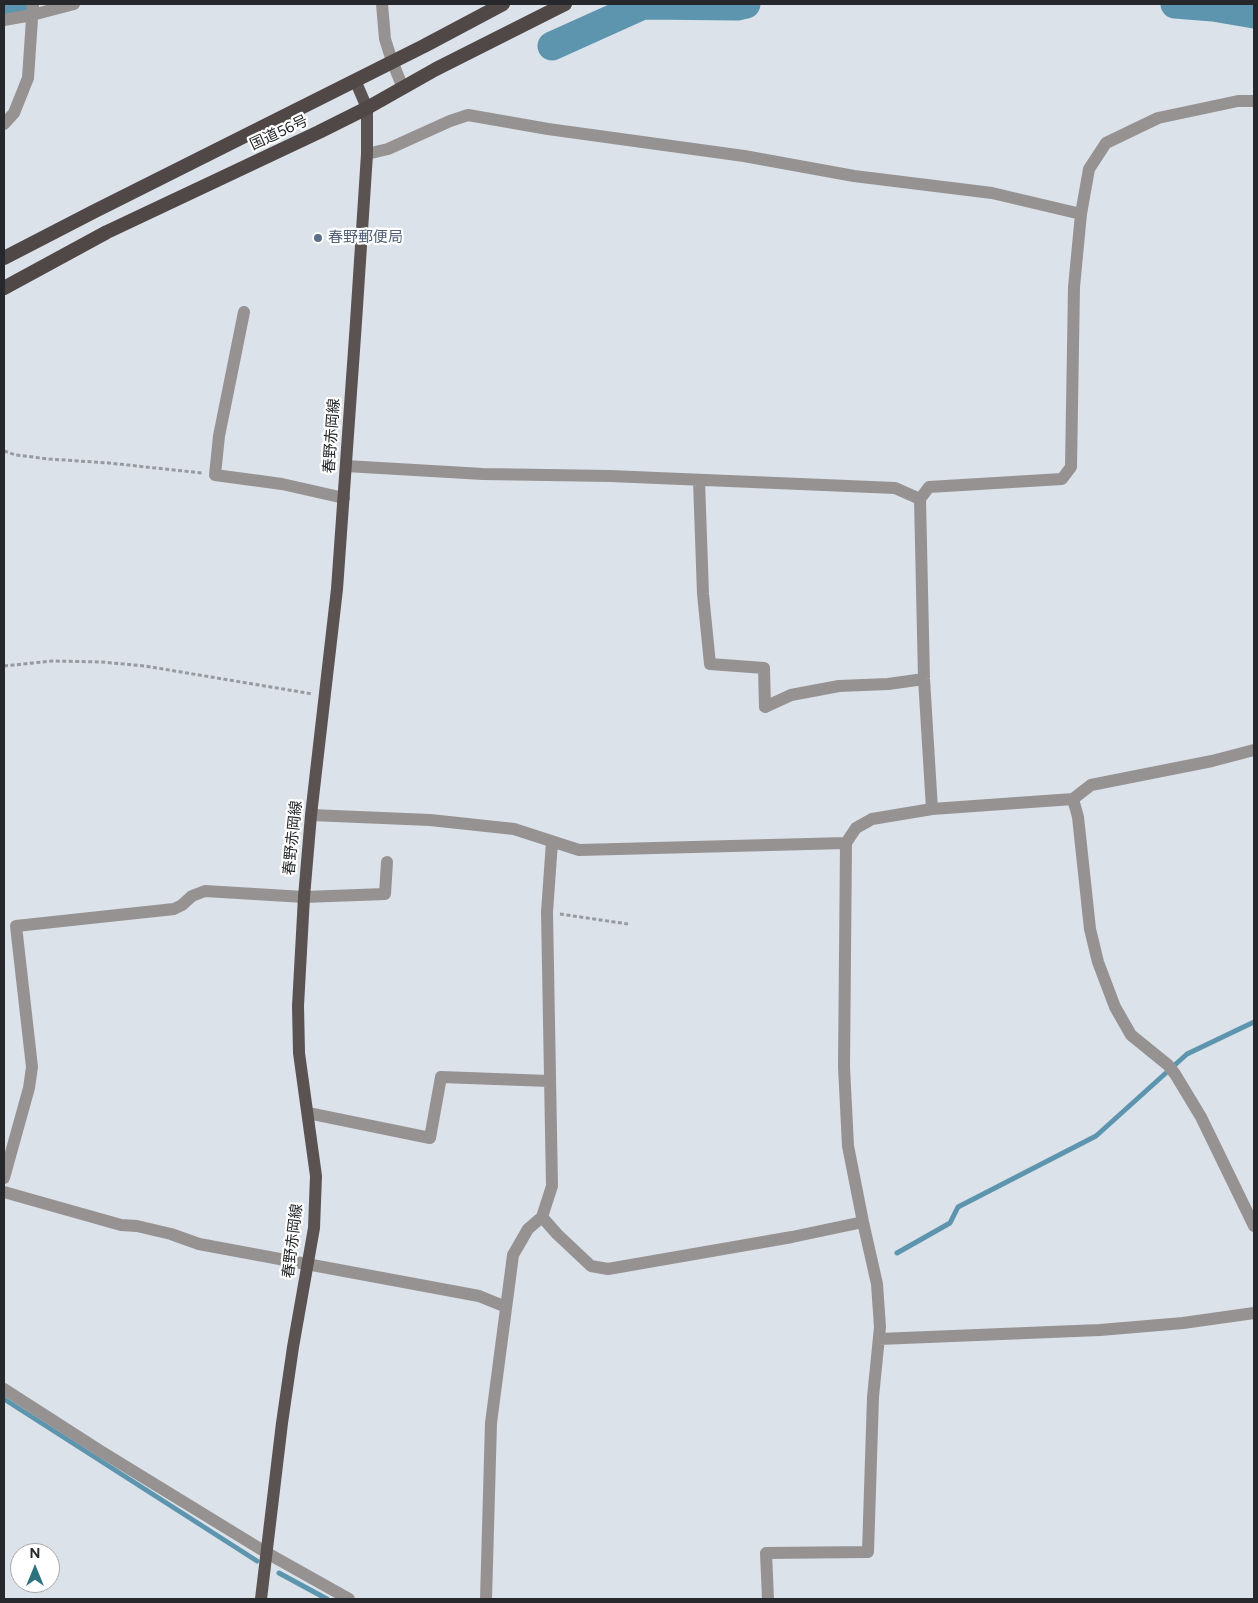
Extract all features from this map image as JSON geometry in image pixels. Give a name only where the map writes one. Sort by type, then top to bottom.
[{"type":"highway","name":"国道56号","points":[[4,258],[503,4]]},
{"type":"highway","name":"国道56号","points":[[4,288],[107,232],[319,132],[367,108],[436,69],[565,4]]},
{"type":"main road","name":"春野赤岡線","points":[[262,1599],[282,1423],[314,1228],[316,1176],[299,1053],[298,1006],[311,815],[325,696],[344,498],[367,154],[367,108],[356,80]]},
{"type":"street","points":[[4,20],[33,9],[74,4]]},
{"type":"street","points":[[382,4],[385,39],[403,88]]},
{"type":"street","points":[[4,124],[14,113],[28,78],[33,9]]},
{"type":"street","points":[[932,809],[924,679],[920,499],[929,487],[1062,479],[1071,467],[1074,287],[1081,214],[1089,169],[1106,143],[1158,118],[1238,101],[1254,101]]},
{"type":"street","points":[[367,154],[388,149],[450,121],[468,115],[548,129],[744,156],[854,176],[992,193],[1081,214]]},
{"type":"street","points":[[244,312],[219,436],[215,475],[282,484],[344,498]]},
{"type":"street","points":[[346,466],[483,474],[610,476],[895,488],[920,499]]},
{"type":"street","points":[[699,481],[703,594],[710,664],[764,668],[764,707],[791,694],[839,686],[888,684],[924,679]]},
{"type":"street","points":[[768,1599],[766,1553],[868,1552],[872,1398],[880,1327],[877,1284],[848,1146],[845,1087],[846,843],[856,828],[872,819],[932,809],[1073,799],[1091,785],[1212,761],[1254,750]]},
{"type":"street","points":[[1073,799],[1078,817],[1090,929],[1098,962],[1115,1007],[1131,1035],[1172,1070],[1200,1117],[1254,1226]]},
{"type":"street","points":[[311,815],[430,820],[514,829],[579,850],[846,843]]},
{"type":"street","points":[[486,1599],[491,1422],[513,1255],[528,1230],[542,1217],[552,1186],[547,912],[552,842]]},
{"type":"street","points":[[4,1178],[30,1088],[32,1067],[10,927],[174,909],[192,896],[205,891],[304,897],[385,894],[387,862]]},
{"type":"street","points":[[308,1113],[430,1138],[441,1077],[549,1081]]},
{"type":"street","points":[[4,1192],[121,1225],[137,1226],[171,1234],[199,1244],[479,1296],[506,1307]]},
{"type":"street","points":[[542,1217],[591,1266],[608,1269],[792,1237],[863,1222]]},
{"type":"street","points":[[879,1339],[1109,1329],[1183,1323],[1254,1313]]},
{"type":"street","points":[[4,1389],[102,1452],[267,1553],[349,1599]]},
{"type":"path","points":[[4,450],[16,455],[49,459],[109,463],[215,475]]},
{"type":"path","points":[[4,666],[52,661],[102,662],[145,666],[325,696]]},
{"type":"path","points":[[547,912],[628,924]]},
{"type":"waterway","points":[[4,9],[30,4]]},
{"type":"waterway","points":[[552,46],[643,5],[737,6],[746,4]]},
{"type":"waterway","points":[[1175,4],[1213,7],[1254,14]]},
{"type":"waterway","points":[[897,1253],[950,1223],[958,1207],[1096,1136],[1187,1054],[1254,1022]]},
{"type":"waterway","points":[[4,1399],[257,1561]]},
{"type":"waterway","points":[[279,1573],[327,1599]]},
{"type":"place","name":"春野郵便局","points":[[318,238]]}]
